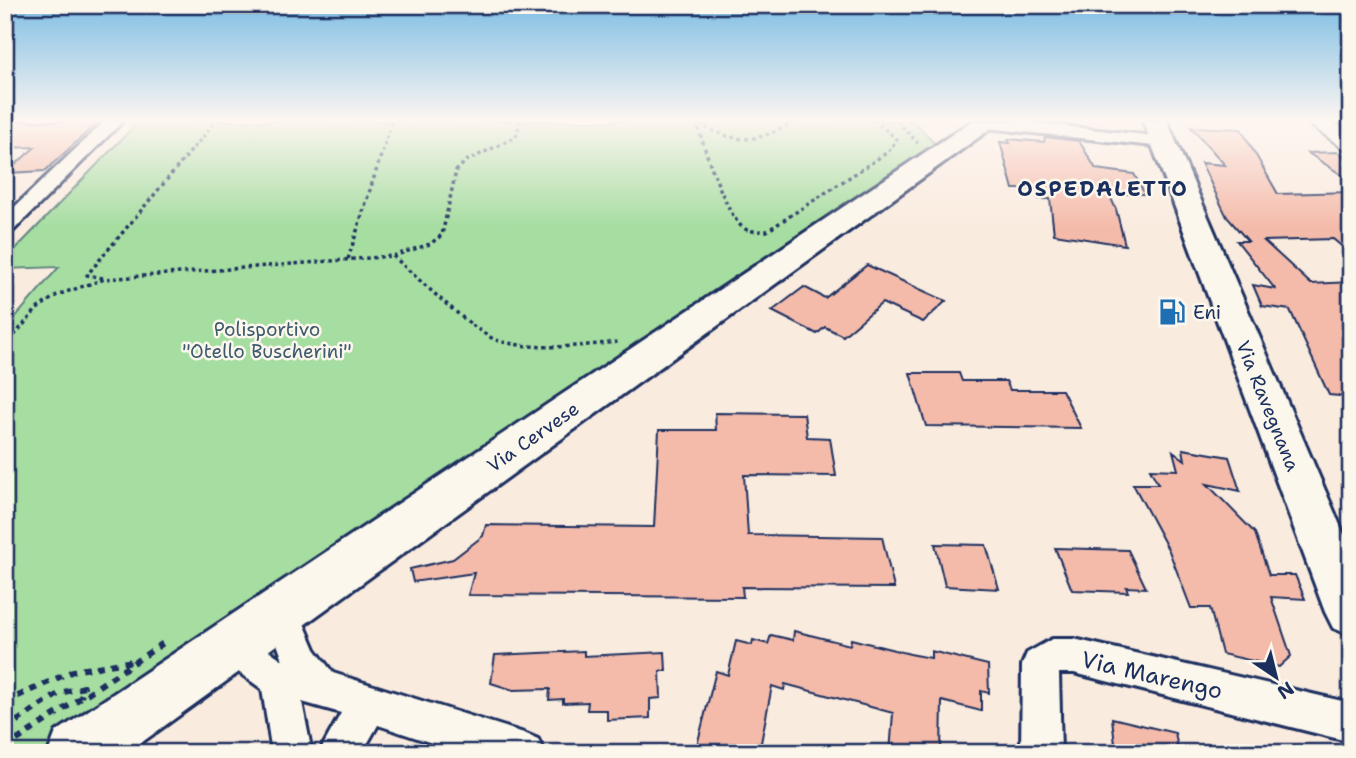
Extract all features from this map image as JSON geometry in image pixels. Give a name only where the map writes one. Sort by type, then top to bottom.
[{"type":"main road","name":"Via Cervese","points":[[77,753],[938,156]]},
{"type":"main road","name":"Via Ravegnana","points":[[1169,156],[1351,612]]},
{"type":"street","points":[[5,228],[79,156]]},
{"type":"street","points":[[282,611],[302,661],[321,688]]},
{"type":"street","points":[[232,646],[279,679],[321,688],[524,753]]},
{"type":"street","name":"Via Marengo","points":[[1041,753],[1040,665],[1052,656],[1074,656],[1351,723]]},
{"type":"street","points":[[279,679],[292,753]]},
{"type":"street","points":[[339,753],[369,703]]},
{"type":"path","points":[[105,279],[88,275],[187,156]]},
{"type":"path","points":[[348,259],[381,156]]},
{"type":"path","points":[[5,346],[37,309],[57,295],[105,279],[393,256],[430,244],[442,235],[456,171],[476,156]]},
{"type":"path","points":[[706,156],[734,221],[746,230],[767,231],[881,156]]},
{"type":"path","points":[[393,256],[447,305],[496,341],[560,348],[618,342]]},
{"type":"path","points":[[5,702],[73,671],[138,660]]},
{"type":"path","points":[[5,729],[60,693],[84,687],[80,698]]},
{"type":"green space","name":"Polisportivo \"Otello Buscherini\"","points":[[105,156],[922,156],[47,753],[5,753],[5,329],[59,267],[5,269],[5,260]]},
{"type":"building","points":[[25,156],[61,156],[45,171],[6,173]]},
{"type":"building","points":[[1004,156],[1088,156],[1096,169],[1134,174],[1145,194],[1109,194],[1116,209],[1125,245],[1054,234],[1050,199],[1039,199],[1033,189],[1013,189]]},
{"type":"building","points":[[1217,156],[1257,156],[1278,194],[1351,192],[1351,254],[1333,239],[1264,241],[1311,284],[1351,282],[1351,397],[1329,395],[1290,310],[1262,306],[1253,285],[1275,289],[1237,241],[1248,241],[1227,217],[1201,163],[1225,165]]},
{"type":"building","points":[[1313,156],[1345,156],[1351,160],[1351,181]]},
{"type":"building","points":[[867,265],[946,301],[923,322],[882,303],[843,336],[825,327],[817,334],[772,311],[804,287],[825,298]]},
{"type":"building","points":[[910,373],[959,373],[962,381],[1006,381],[1010,390],[1062,390],[1081,428],[926,426]]},
{"type":"building","points":[[715,413],[804,414],[807,437],[830,438],[836,476],[744,475],[748,535],[882,537],[894,588],[742,587],[743,597],[468,595],[474,573],[413,582],[410,569],[453,559],[483,536],[486,525],[654,527],[659,430],[716,430]]},
{"type":"building","points":[[1183,449],[1229,457],[1240,491],[1207,484],[1255,533],[1269,575],[1295,575],[1305,599],[1271,597],[1291,656],[1279,667],[1222,654],[1210,608],[1191,608],[1169,551],[1133,484],[1158,484],[1150,469],[1178,470],[1173,451],[1185,460]]},
{"type":"building","points":[[935,544],[986,545],[999,589],[945,586]]},
{"type":"building","points":[[1055,548],[1128,550],[1146,588],[1126,587],[1128,592],[1072,590]]},
{"type":"building","points":[[794,631],[850,645],[851,639],[931,658],[931,651],[988,665],[989,693],[981,691],[981,711],[942,701],[941,753],[890,753],[893,713],[785,684],[784,690],[772,686],[759,753],[695,753],[716,671],[728,675],[736,641],[752,645],[753,640],[768,644],[771,635],[793,640]]},
{"type":"building","points":[[584,651],[584,656],[665,652],[666,671],[660,671],[661,698],[650,699],[650,718],[607,720],[607,710],[587,710],[588,702],[563,703],[563,699],[549,700],[550,689],[513,690],[491,683],[495,655]]},
{"type":"building","points":[[1112,718],[1175,733],[1179,753],[1116,753]]},
{"type":"place","name":"Eni","points":[[1172,312]]},
{"type":"district","name":"OSPEDALETTO","points":[[1103,189]]}]
